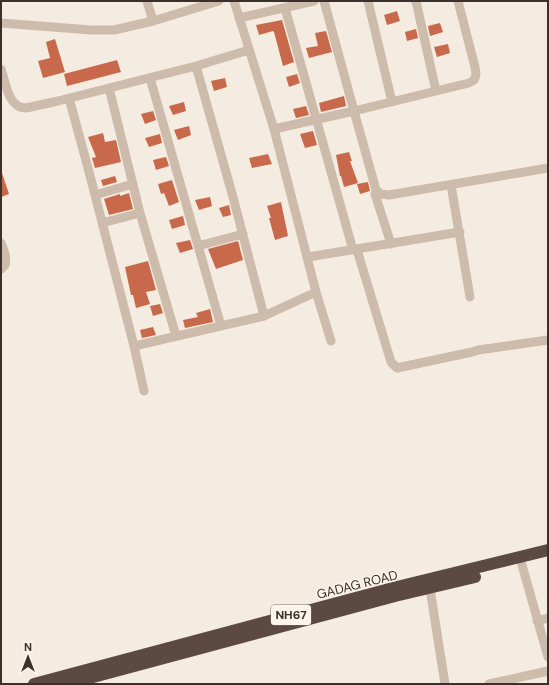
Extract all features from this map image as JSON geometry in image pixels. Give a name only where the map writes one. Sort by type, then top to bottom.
[{"type":"highway","name":"GADAG ROAD","points":[[34,684],[393,588],[548,550]]},
{"type":"highway","name":"GADAG ROAD","points":[[67,684],[394,596],[430,589],[548,558]]},
{"type":"street","points":[[147,1],[153,21]]},
{"type":"street","points":[[1,23],[91,30],[114,30],[153,21],[219,1]]},
{"type":"street","points":[[234,1],[248,50],[274,129],[316,292],[331,341]]},
{"type":"street","points":[[239,18],[314,1]]},
{"type":"street","points":[[324,1],[376,190],[381,194],[389,195],[548,168]]},
{"type":"street","points":[[368,1],[392,102]]},
{"type":"street","points":[[416,1],[436,91]]},
{"type":"street","points":[[274,129],[392,102],[468,83],[474,80],[476,75],[475,67],[458,1]]},
{"type":"street","points":[[284,8],[353,250]]},
{"type":"street","points":[[1,69],[10,99],[17,106],[26,108],[196,66],[248,50]]},
{"type":"street","points":[[196,66],[243,234],[264,316]]},
{"type":"street","points":[[150,78],[221,326]]},
{"type":"street","points":[[109,88],[140,213],[176,336]]},
{"type":"street","points":[[69,98],[134,346],[144,391]]},
{"type":"street","points":[[95,195],[133,184]]},
{"type":"street","points":[[451,185],[470,297]]},
{"type":"street","points":[[375,194],[391,244]]},
{"type":"street","points":[[102,223],[140,213]]},
{"type":"street","points":[[308,257],[460,232]]},
{"type":"street","points":[[198,246],[243,234]]},
{"type":"street","points":[[1,243],[6,257],[5,265],[1,268]]},
{"type":"street","points":[[353,250],[357,250],[391,362],[397,368],[478,350],[548,340]]},
{"type":"street","points":[[134,346],[264,316],[316,292]]},
{"type":"street","points":[[522,565],[548,658]]},
{"type":"street","points":[[430,589],[444,684]]},
{"type":"street","points":[[537,621],[548,618]]},
{"type":"street","points":[[489,684],[548,670]]},
{"type":"building","points":[[397,11],[400,21],[387,25],[384,15]]},
{"type":"building","points":[[282,20],[294,62],[283,66],[274,32],[259,35],[256,25]]},
{"type":"building","points":[[440,23],[443,32],[430,36],[428,26]]},
{"type":"building","points":[[416,29],[418,38],[407,41],[405,32]]},
{"type":"building","points":[[326,31],[332,52],[309,58],[306,48],[318,46],[315,33]]},
{"type":"building","points":[[55,39],[65,72],[43,78],[38,61],[50,58],[46,42]]},
{"type":"building","points":[[448,44],[450,53],[437,57],[434,47]]},
{"type":"building","points":[[117,60],[121,72],[67,86],[64,74]]},
{"type":"building","points":[[297,74],[300,83],[289,87],[286,77]]},
{"type":"building","points":[[225,78],[227,87],[214,91],[211,81]]},
{"type":"building","points":[[344,96],[346,106],[321,112],[319,103]]},
{"type":"building","points":[[184,102],[186,111],[173,115],[169,106]]},
{"type":"building","points":[[306,106],[309,115],[296,118],[293,109]]},
{"type":"building","points":[[153,111],[156,120],[145,124],[141,114]]},
{"type":"building","points":[[189,126],[191,135],[178,140],[174,130]]},
{"type":"building","points":[[313,131],[317,145],[305,148],[300,134]]},
{"type":"building","points":[[103,133],[105,142],[116,140],[121,162],[95,168],[92,158],[96,157],[88,137]]},
{"type":"building","points":[[160,134],[162,143],[149,147],[145,138]]},
{"type":"building","points":[[349,152],[352,161],[350,161],[358,183],[344,187],[340,176],[336,155]]},
{"type":"building","points":[[268,154],[272,164],[252,168],[249,158]]},
{"type":"building","points":[[166,157],[169,166],[156,170],[153,160]]},
{"type":"building","points":[[1,173],[9,194],[1,197]]},
{"type":"building","points":[[115,176],[117,182],[103,186],[101,180]]},
{"type":"building","points":[[172,180],[179,202],[169,206],[164,193],[161,194],[158,184]]},
{"type":"building","points":[[368,182],[370,191],[360,194],[357,184]]},
{"type":"building","points":[[129,193],[133,209],[109,215],[104,199]]},
{"type":"building","points":[[210,197],[212,206],[199,210],[195,200]]},
{"type":"building","points":[[281,202],[288,236],[275,240],[267,206]]},
{"type":"building","points":[[229,205],[231,215],[223,217],[219,208]]},
{"type":"building","points":[[183,216],[185,225],[172,229],[169,220]]},
{"type":"building","points":[[190,240],[193,249],[180,253],[176,243]]},
{"type":"building","points":[[238,241],[243,260],[216,269],[208,249]]},
{"type":"building","points":[[148,261],[156,290],[146,292],[150,304],[136,308],[133,295],[131,295],[125,267]]},
{"type":"building","points":[[160,304],[163,313],[153,316],[150,306]]},
{"type":"building","points":[[210,309],[213,322],[185,328],[183,320],[198,317],[196,313]]},
{"type":"building","points":[[153,327],[156,335],[142,338],[140,330]]}]
